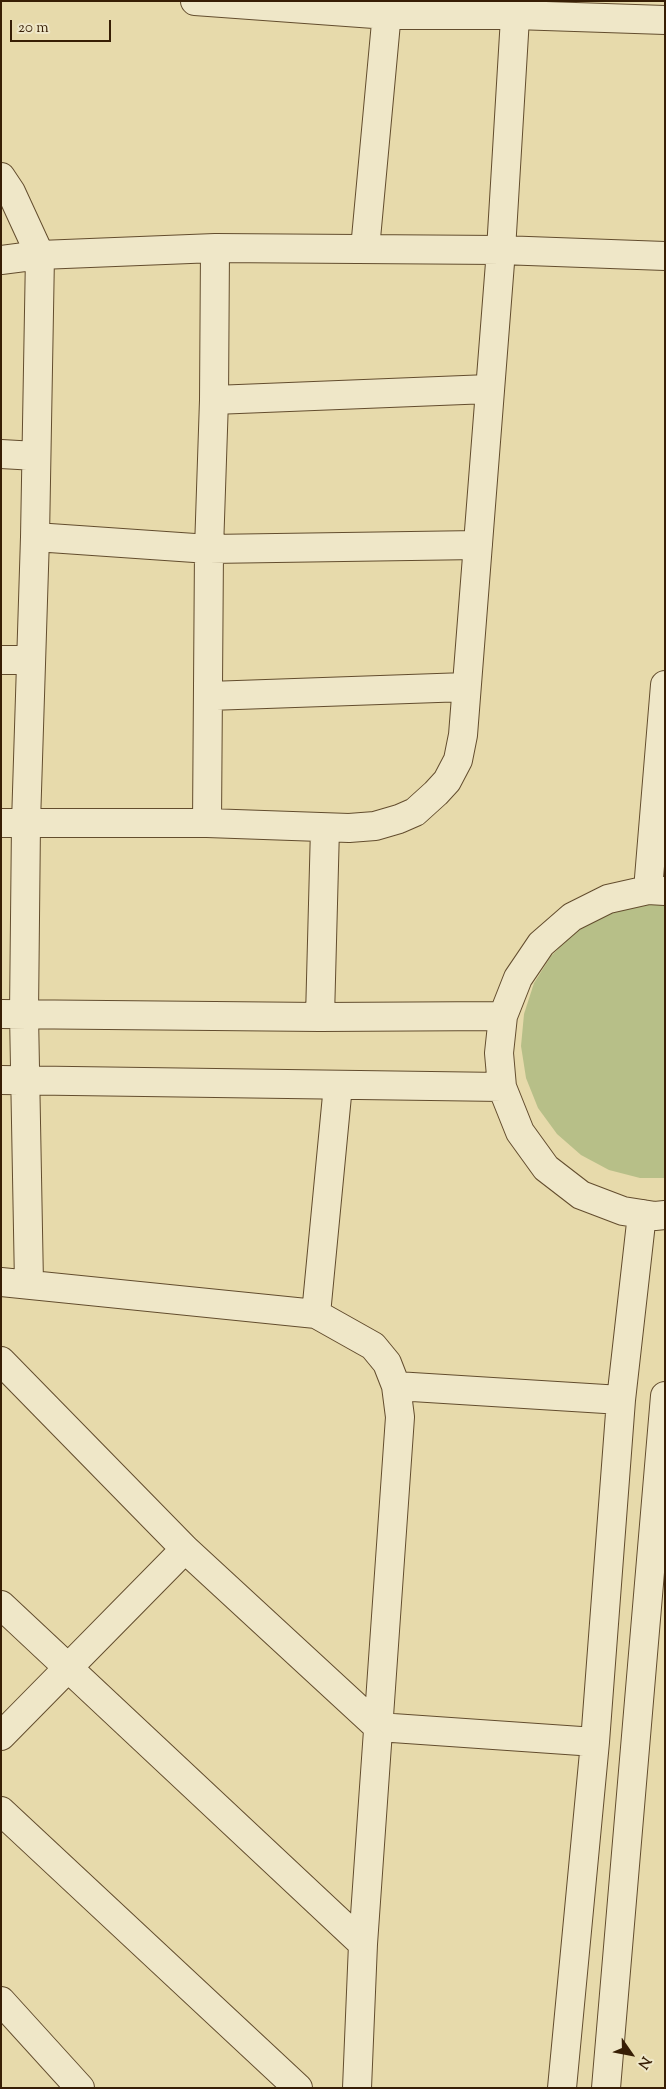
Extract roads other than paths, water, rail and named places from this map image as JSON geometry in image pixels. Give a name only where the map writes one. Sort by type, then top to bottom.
[{"type":"street","points":[[197,1],[388,8],[516,8],[665,20]]},
{"type":"street","points":[[365,249],[388,8]]},
{"type":"street","points":[[13,823],[207,823],[325,828],[375,826],[415,812],[447,781],[458,760],[462,747],[501,250],[516,8]]},
{"type":"street","points":[[1,178],[11,192],[40,254],[35,537],[30,660],[13,823],[13,1080],[29,1284]]},
{"type":"street","points":[[207,823],[209,549],[214,400],[215,248]]},
{"type":"street","points":[[1,260],[40,254],[215,248],[501,250],[665,256]]},
{"type":"street","points":[[214,400],[489,389]]},
{"type":"street","points":[[1,454],[36,456]]},
{"type":"street","points":[[35,537],[209,549],[478,545]]},
{"type":"street","points":[[1,660],[30,660]]},
{"type":"street","points":[[562,2088],[595,1742],[622,1400],[653,1215],[623,1211],[582,1195],[546,1168],[520,1132],[502,1087],[499,1054],[503,1016],[518,978],[541,944],[572,917],[608,899],[657,891],[665,685]]},
{"type":"street","points":[[209,696],[466,687]]},
{"type":"street","points":[[320,1017],[325,828]]},
{"type":"street","points":[[13,1014],[320,1017],[503,1016]]},
{"type":"street","points":[[13,1080],[502,1087]]},
{"type":"street","points":[[316,1314],[338,1085]]},
{"type":"street","points":[[1,1282],[316,1314],[373,1346],[387,1363],[396,1386],[400,1417],[363,1944],[357,2088]]},
{"type":"street","points":[[1,1361],[185,1549],[378,1727],[595,1742]]},
{"type":"street","points":[[396,1386],[622,1400]]},
{"type":"street","points":[[606,2088],[665,1396]]},
{"type":"street","points":[[1,1736],[185,1549]]},
{"type":"street","points":[[1,1604],[68,1669],[363,1944]]},
{"type":"street","points":[[1,1811],[298,2088]]},
{"type":"street","points":[[1,2000],[80,2088]]}]
